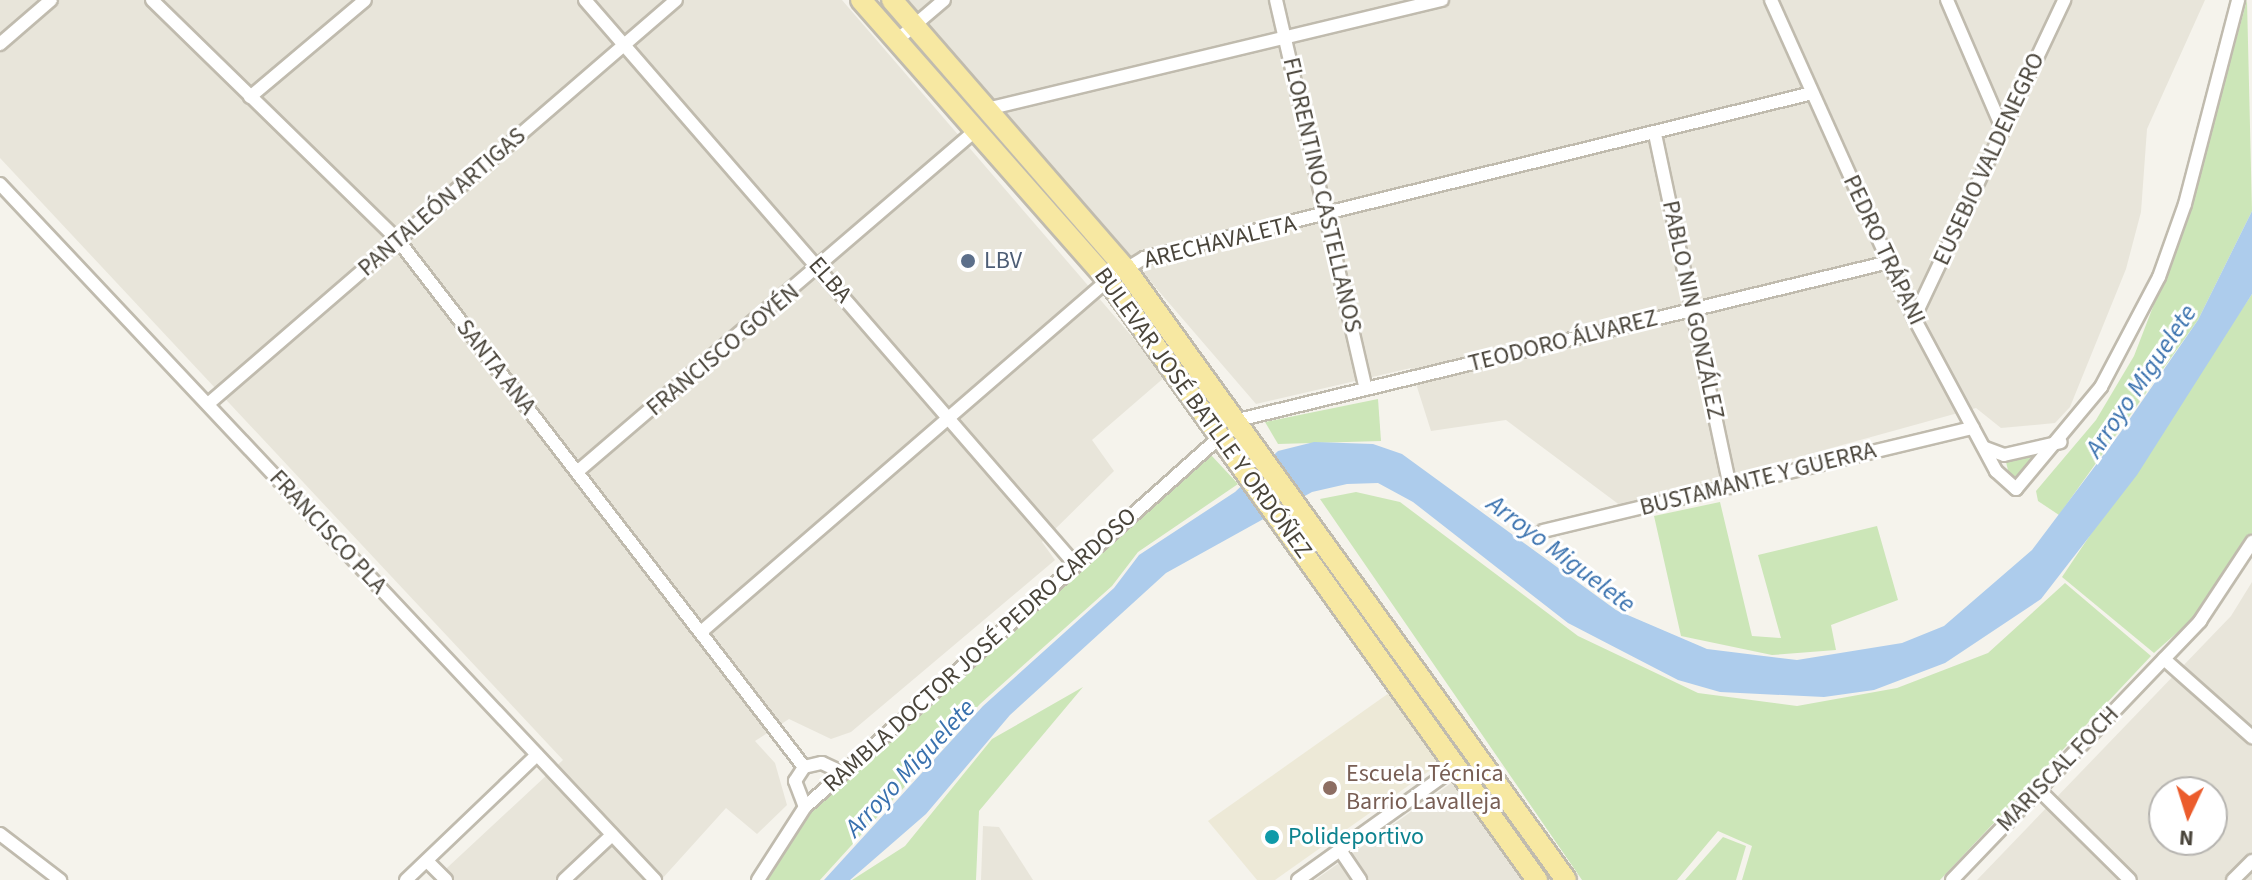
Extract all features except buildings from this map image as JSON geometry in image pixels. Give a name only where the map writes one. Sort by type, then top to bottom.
[{"type":"main road","name":"BULEVAR JOSÉ BATLLE Y ORDÓÑEZ","points":[[861,0],[975,131],[1116,274],[1221,436],[1243,465],[1293,515],[1566,880]]},
{"type":"main road","name":"BULEVAR JOSÉ BATLLE Y ORDÓÑEZ","points":[[892,0],[987,109],[1116,274],[1238,420],[1261,453],[1293,515],[1457,766],[1537,880]]},
{"type":"street","points":[[0,44],[51,0]]},
{"type":"street","name":"SANTA ANA","points":[[152,0],[398,240],[804,767]]},
{"type":"street","points":[[250,97],[365,0]]},
{"type":"street","name":"ELBA","points":[[585,0],[950,416],[1073,562]]},
{"type":"street","name":"PANTALEÓN ARTIGAS","points":[[208,404],[676,0]]},
{"type":"street","points":[[896,41],[944,0]]},
{"type":"street","name":"FLORENTINO CASTELLANOS","points":[[1276,0],[1366,389]]},
{"type":"street","points":[[987,109],[1442,0]]},
{"type":"street","name":"PEDRO TRÁPANI","points":[[1771,0],[1914,318],[2002,479],[2016,489],[2063,440]]},
{"type":"street","points":[[1947,0],[2003,130]]},
{"type":"street","name":"EUSEBIO VALDENEGRO","points":[[1914,318],[2064,0]]},
{"type":"street","points":[[1985,448],[2004,455],[2063,440],[2126,344],[2173,243],[2238,0]]},
{"type":"street","name":"ARECHAVALETA","points":[[701,632],[1116,274],[1327,215],[1812,93]]},
{"type":"street","name":"FRANCISCO GOYÉN","points":[[577,472],[820,268],[975,131]]},
{"type":"street","name":"PABLO NIN GONZÁLEZ","points":[[1655,134],[1730,487]]},
{"type":"street","name":"FRANCISCO PLA","points":[[0,184],[655,880]]},
{"type":"street","name":"TEODORO ÁLVAREZ","points":[[1238,420],[1889,262]]},
{"type":"street","name":"BUSTAMANTE Y GUERRA","points":[[1543,531],[1973,428]]},
{"type":"street","name":"RAMBLA DOCTOR JOSÉ PEDRO CARDOSO","points":[[758,880],[805,807],[1073,562],[1221,436]]},
{"type":"street","name":"MARISCAL FOCH","points":[[1952,880],[2220,597],[2252,542]]},
{"type":"street","points":[[2164,659],[2252,737]]},
{"type":"street","points":[[406,880],[537,755]]},
{"type":"street","points":[[805,807],[795,781],[804,767],[822,763],[843,773]]},
{"type":"street","points":[[1298,880],[1457,766]]},
{"type":"street","points":[[2038,789],[2130,880]]},
{"type":"street","points":[[0,834],[60,880]]},
{"type":"street","points":[[564,880],[612,835]]},
{"type":"street","points":[[1515,850],[1534,836]]},
{"type":"street","points":[[1340,850],[1360,880]]},
{"type":"street","points":[[427,861],[446,880]]},
{"type":"street","points":[[2233,880],[2252,861]]},
{"type":"shaded area","points":[[0,0],[842,0],[1166,376],[1092,440],[1114,471],[1042,542],[1055,560],[851,732],[831,739],[789,719],[755,741],[775,763],[787,805],[757,834],[726,808],[661,880],[434,880],[563,760],[0,158]]},
{"type":"shaded area","points":[[908,0],[2205,0],[2147,129],[2141,212],[2126,269],[2070,407],[2055,423],[2001,428],[1976,408],[1621,506],[1506,420],[1431,431],[1411,368],[1256,404]]},
{"type":"shaded area","points":[[2252,582],[2252,880],[1977,880],[2231,616]]},
{"type":"shaded area","name":"Escuela Técnica Barrio Lavalleja","points":[[1389,693],[1439,764],[1275,880],[1257,880],[1208,821]]},
{"type":"shaded area","points":[[1457,779],[1523,880],[1315,880]]},
{"type":"shaded area","points":[[983,826],[999,827],[1033,880],[981,880]]},
{"type":"green space","points":[[2247,0],[2252,211],[2198,320],[2059,515],[2038,501],[2036,491],[2096,420],[2134,356],[2188,216]]},
{"type":"green space","points":[[915,40],[1104,254],[911,43]]},
{"type":"green space","points":[[2252,294],[2252,533],[2196,616],[2154,653],[2062,577]]},
{"type":"green space","points":[[1378,399],[1381,441],[1278,444],[1265,422]]},
{"type":"green space","points":[[1211,455],[1238,484],[1138,552],[1112,586],[980,704],[820,880],[765,880],[811,811]]},
{"type":"green space","points":[[2038,455],[2015,481],[2010,479],[2006,462]]},
{"type":"green space","points":[[1356,492],[1400,502],[1578,636],[1698,693],[1797,706],[1897,688],[1988,653],[2065,583],[2151,656],[1940,880],[1742,880],[1752,846],[1718,831],[1677,880],[1582,880],[1320,499]]},
{"type":"green space","points":[[1720,502],[1752,636],[1781,638],[1758,555],[1877,526],[1898,600],[1831,625],[1836,650],[1772,655],[1681,636],[1654,516]]},
{"type":"green space","points":[[1290,513],[1519,830],[1518,832],[1482,785]]},
{"type":"green space","points":[[1083,687],[979,811],[976,880],[852,880],[905,846],[992,739]]},
{"type":"green space","points":[[1723,837],[1746,846],[1736,880],[1685,880]]},
{"type":"water","points":[[2252,211],[2252,294],[2137,475],[2041,599],[1945,663],[1874,690],[1824,697],[1720,692],[1678,680],[1568,623],[1413,502],[1378,483],[1347,484],[1312,492],[1166,573],[1010,715],[926,814],[850,880],[824,880],[983,706],[1114,588],[1139,555],[1235,492],[1278,451],[1314,442],[1373,444],[1402,454],[1616,610],[1707,649],[1797,660],[1902,643],[1944,626],[2032,550],[2120,433],[2198,320]]},
{"type":"place","name":"LBV","points":[[968,261]]},
{"type":"place","name":"Escuela Técnica Barrio Lavalleja","points":[[1330,788]]},
{"type":"place","name":"Polideportivo","points":[[1272,837]]},
{"type":"water label","name":"Arroyo Miguelete","points":[[2141,381]]},
{"type":"water label","name":"Arroyo Miguelete","points":[[1561,554]]},
{"type":"water label","name":"Arroyo Miguelete","points":[[910,768]]}]
